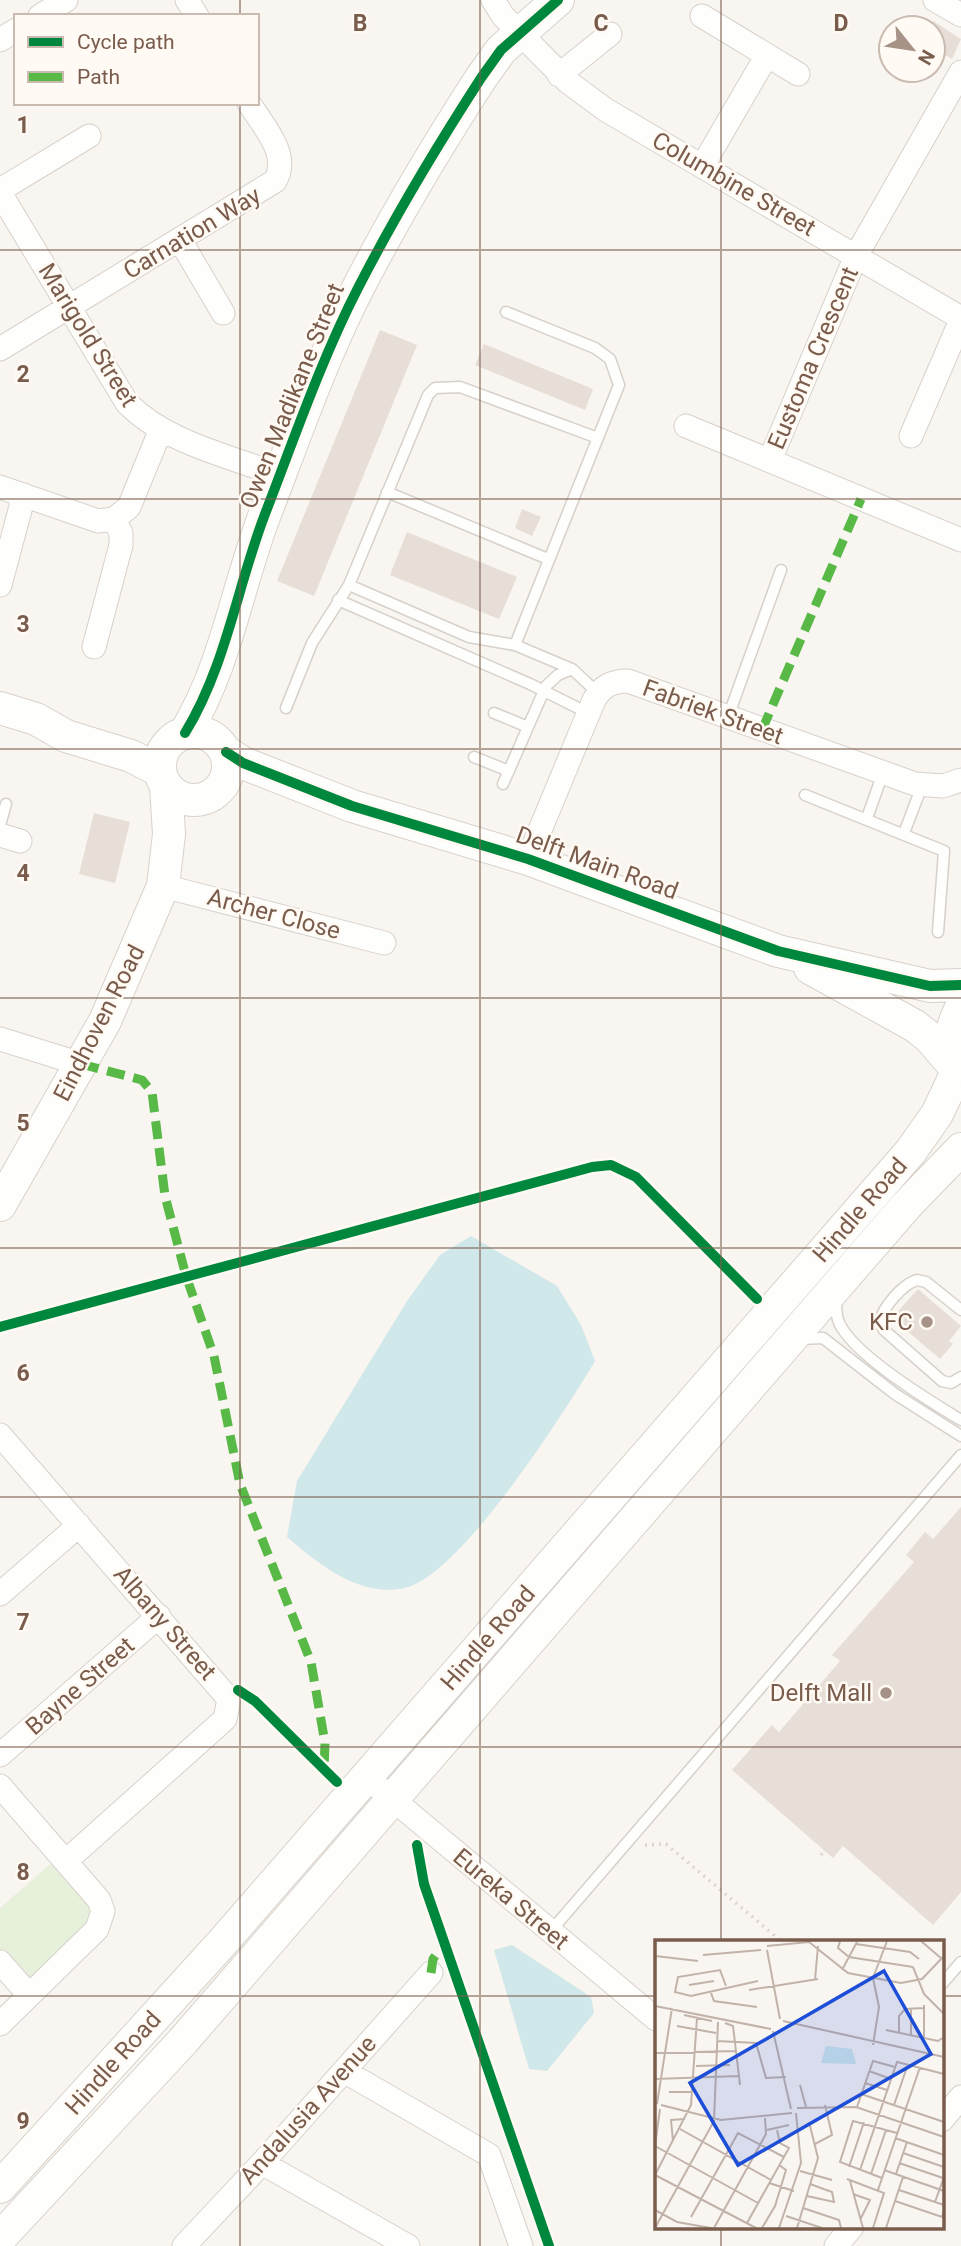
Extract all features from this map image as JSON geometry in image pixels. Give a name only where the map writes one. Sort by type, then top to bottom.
[{"type":"street","points":[[43,14],[66,0]]},
{"type":"street","name":"Columbine Street","points":[[493,0],[503,16],[559,75],[606,110],[961,319]]},
{"type":"street","name":"Owen Madikane Street","points":[[180,735],[197,713],[227,637],[251,552],[357,290],[452,123],[502,50],[558,0]]},
{"type":"street","points":[[935,0],[961,15]]},
{"type":"street","points":[[702,16],[798,74]]},
{"type":"street","points":[[559,75],[610,34]]},
{"type":"street","points":[[703,165],[767,55]]},
{"type":"street","name":"Eustoma Crescent","points":[[770,460],[856,256],[961,72]]},
{"type":"street","name":"Carnation Way","points":[[0,349],[269,187],[279,174],[281,158],[250,105]]},
{"type":"street","points":[[0,192],[89,136]]},
{"type":"street","name":"Marigold Street","points":[[0,192],[127,403],[161,429],[281,476]]},
{"type":"street","points":[[180,240],[223,313]]},
{"type":"street","points":[[911,436],[961,319]]},
{"type":"street","name":"Eustoma Crescent","points":[[686,426],[961,540]]},
{"type":"street","points":[[0,487],[98,521],[114,519],[129,507],[161,429]]},
{"type":"street","points":[[0,585],[24,495]]},
{"type":"street","points":[[94,647],[121,545],[121,533],[114,519]]},
{"type":"street","name":"Owen Madikane Street","points":[[222,747],[227,637]]},
{"type":"street","name":"Fabriek Street","points":[[593,703],[608,684],[628,681],[922,786],[943,786],[961,780]]},
{"type":"street","points":[[528,859],[593,703]]},
{"type":"street","points":[[0,708],[36,719],[66,736],[131,756],[163,779],[182,799],[208,798],[228,776],[222,747],[197,732],[136,737],[71,721],[36,719]]},
{"type":"street","points":[[163,779],[163,751],[180,735]]},
{"type":"street","name":"Delft Main Road","points":[[222,747],[243,764],[352,806],[528,859],[778,951],[930,986],[961,985]]},
{"type":"street","name":"Eindhoven Road","points":[[163,779],[169,814],[165,880]]},
{"type":"street","name":"Delft Main Road","points":[[208,798],[240,789],[352,806]]},
{"type":"street","name":"Eindhoven Road","points":[[0,1205],[124,983],[165,880],[208,798]]},
{"type":"street","name":"Archer Close","points":[[165,880],[384,943]]},
{"type":"street","name":"Delft Main Road","points":[[778,951],[915,1026],[930,1038],[957,1074]]},
{"type":"street","points":[[957,1074],[950,1046],[953,1027],[961,1008]]},
{"type":"street","points":[[0,1039],[81,1064]]},
{"type":"street","name":"Hindle Road","points":[[0,2188],[222,1944],[351,1780],[911,1151],[937,1114],[957,1074]]},
{"type":"street","name":"Hindle Road","points":[[0,2238],[183,2041],[837,1284],[942,1165],[961,1149]]},
{"type":"street","name":"Albany Street","points":[[0,1435],[227,1693],[228,1713],[66,1861]]},
{"type":"street","points":[[0,1594],[79,1524]]},
{"type":"street","name":"Bayne Street","points":[[0,1755],[159,1616]]},
{"type":"street","name":"Eureka Street","points":[[351,1780],[392,1799],[655,2019]]},
{"type":"street","points":[[0,1786],[99,1900],[102,1917],[97,1929],[0,2024]]},
{"type":"street","points":[[0,1962],[29,1995]]},
{"type":"street","name":"Andalusia Avenue","points":[[184,2246],[262,2163],[431,1973]]},
{"type":"street","points":[[344,2071],[489,2155],[521,2246]]},
{"type":"street","points":[[262,2163],[408,2246]]},
{"type":"street","points":[[836,2246],[851,2228]]},
{"type":"lane","points":[[506,312],[594,348],[610,359],[619,385],[515,645]]},
{"type":"lane","points":[[286,708],[312,643],[349,585],[428,395],[442,386],[460,387],[598,438]]},
{"type":"lane","points":[[387,492],[548,559]]},
{"type":"lane","points":[[728,717],[781,570]]},
{"type":"lane","points":[[349,585],[469,637],[515,645],[572,669],[593,703]]},
{"type":"lane","points":[[338,600],[543,691],[593,703]]},
{"type":"lane","points":[[503,784],[543,691],[555,677],[572,669]]},
{"type":"lane","points":[[494,713],[528,727]]},
{"type":"lane","points":[[474,757],[509,771]]},
{"type":"lane","points":[[867,818],[884,773]]},
{"type":"lane","points":[[904,833],[922,786]]},
{"type":"lane","points":[[805,796],[944,850],[937,932]]},
{"type":"lane","points":[[0,825],[6,804]]},
{"type":"lane","points":[[961,1310],[926,1282],[917,1280],[907,1285],[884,1311],[880,1321],[884,1330],[942,1381],[951,1383],[961,1377]]},
{"type":"lane","points":[[837,1284],[838,1320],[853,1341],[901,1382],[961,1420]]},
{"type":"lane","points":[[785,1346],[807,1337],[823,1338],[895,1394],[961,1436]]},
{"type":"lane","points":[[550,1932],[961,1455]]},
{"type":"lane","points":[[944,1982],[961,1962]]},
{"type":"path","points":[[0,1327],[592,1167],[611,1166],[636,1177],[757,1299]]},
{"type":"path","points":[[246,1696],[351,1780]]},
{"type":"path","points":[[417,1844],[424,1884],[549,2246]]},
{"type":"path","points":[[641,1847],[666,1844],[780,1940]]},
{"type":"path","points":[[821,1855],[826,1849]]},
{"type":"green space","points":[[55,1860],[94,1905],[95,1919],[34,1978],[29,1977],[15,1968],[0,1951],[0,1908]]},
{"type":"water","points":[[471,1236],[557,1286],[581,1325],[595,1361],[560,1417],[509,1489],[454,1554],[428,1577],[405,1588],[372,1588],[326,1568],[287,1537],[297,1481],[407,1301],[440,1255]]},
{"type":"water","points":[[512,1945],[591,1997],[594,2013],[547,2071],[529,2069],[494,1950]]},
{"type":"building","points":[[947,30],[961,39],[952,59],[947,56]]},
{"type":"building","points":[[380,330],[417,345],[314,596],[277,581]]},
{"type":"building","points":[[484,344],[593,389],[585,410],[475,365]]},
{"type":"building","points":[[522,509],[541,517],[532,536],[515,528]]},
{"type":"building","points":[[407,532],[517,577],[499,619],[390,575]]},
{"type":"building","points":[[94,813],[130,822],[115,883],[79,874]]},
{"type":"building","name":"KFC","points":[[918,1289],[961,1326],[949,1341],[953,1344],[940,1359],[892,1318]]},
{"type":"building","name":"Delft Mall","points":[[961,1507],[961,1892],[933,1925],[843,1846],[833,1858],[732,1770],[772,1725],[779,1732],[840,1661],[832,1655],[914,1562],[906,1555],[925,1532],[933,1539]]},
{"type":"marked path","points":[[762,730],[861,499]]},
{"type":"marked path","points":[[81,1064],[142,1080],[152,1092],[165,1196],[186,1276],[214,1356],[240,1484],[311,1662],[325,1743],[324,1770]]},
{"type":"marked path","points":[[431,1973],[433,1959],[445,1943]]},
{"type":"cycle path","points":[[185,733],[211,681],[265,514],[332,343],[358,288],[448,129],[481,78],[501,50],[558,0]]},
{"type":"cycle path","points":[[226,752],[243,763],[352,806],[528,859],[778,951],[930,986],[961,985]]},
{"type":"cycle path","points":[[0,1327],[592,1167],[611,1165],[636,1177],[757,1299]]},
{"type":"cycle path","points":[[238,1690],[255,1701],[337,1782]]},
{"type":"cycle path","points":[[417,1845],[424,1884],[549,2246]]},
{"type":"place","name":"KFC","points":[[927,1322]]},
{"type":"place","name":"Delft Mall","points":[[886,1693]]}]
